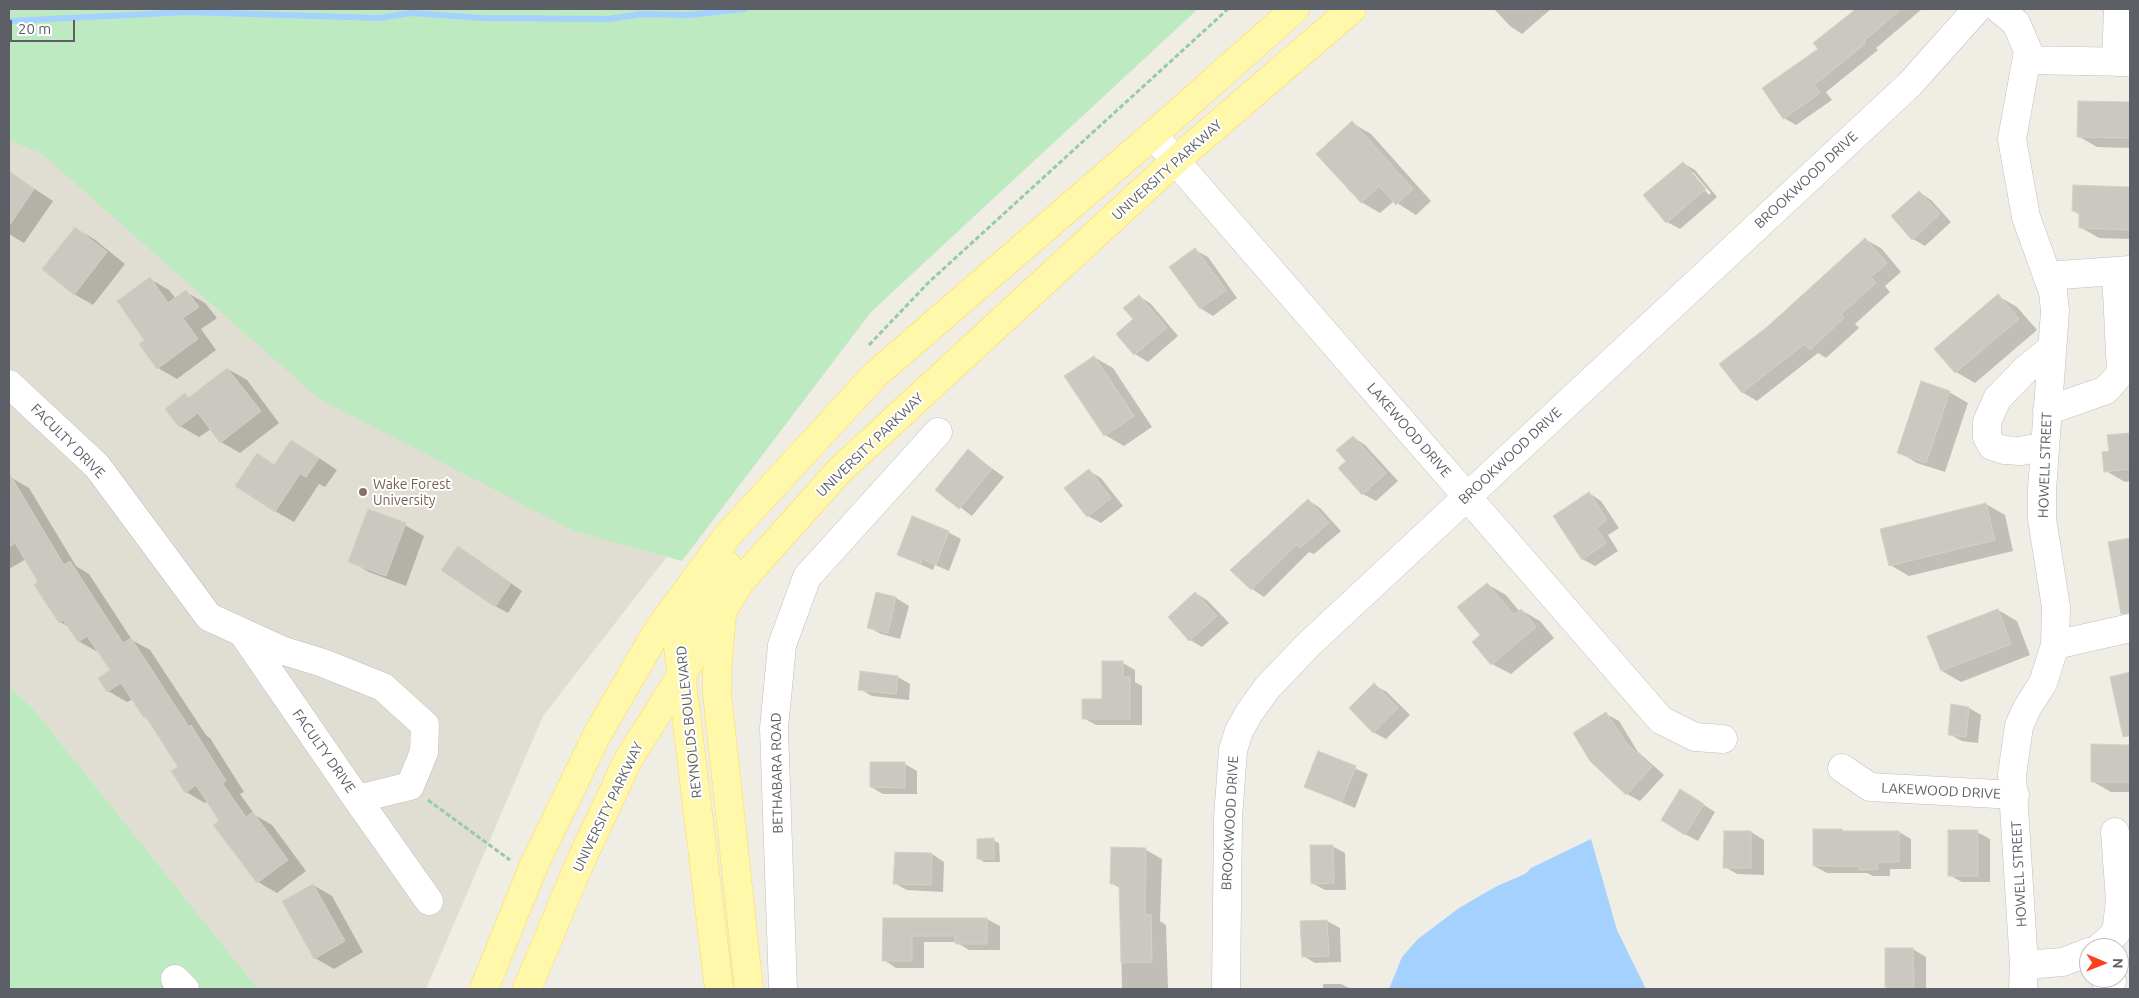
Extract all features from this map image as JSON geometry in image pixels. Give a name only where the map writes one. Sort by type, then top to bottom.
[{"type":"main road","points":[[484,989],[553,822],[621,693],[682,595],[728,536],[775,482],[876,374],[1153,135],[1295,9]]},
{"type":"main road","name":"UNIVERSITY PARKWAY","points":[[527,989],[579,865],[628,760],[741,581],[840,470],[1175,161],[1352,9]]},
{"type":"main road","name":"REYNOLDS BOULEVARD","points":[[719,989],[683,671],[678,646],[684,628],[728,564],[759,525],[775,482]]},
{"type":"main road","points":[[723,610],[717,688],[749,989]]},
{"type":"street","name":"BROOKWOOD DRIVE","points":[[1226,989],[1228,818],[1233,750],[1239,731],[1267,688],[1308,645],[1910,84],[1977,9]]},
{"type":"street","name":"HOWELL STREET","points":[[2000,9],[2016,23],[2026,41],[2028,60],[2015,109],[2012,139],[2026,217],[2048,276],[2055,311],[2044,446],[2042,519],[2056,608],[2055,645],[2043,683],[2027,708],[2019,726],[2013,756],[2012,776],[2015,796],[2023,977]]},
{"type":"street","points":[[2028,60],[2123,62],[2118,9]]},
{"type":"street","name":"LAKEWOOD DRIVE","points":[[1153,135],[1661,720],[1695,737],[1723,739]]},
{"type":"street","points":[[2047,411],[2106,390],[2121,373],[2123,270],[2048,276]]},
{"type":"street","points":[[2044,446],[2020,451],[2004,450],[1992,446],[1987,437],[1987,422],[1997,399],[2024,370],[2051,349]]},
{"type":"street","name":"FACULTY DRIVE","points":[[9,384],[97,466],[209,617],[242,632],[281,650],[322,663],[382,686],[425,724],[424,752],[410,786],[357,799],[242,632]]},
{"type":"street","name":"BETHABARA ROAD","points":[[783,989],[774,728],[782,645],[807,577],[938,432]]},
{"type":"street","points":[[2055,645],[2130,628]]},
{"type":"street","name":"LAKEWOOD DRIVE","points":[[1842,768],[1870,787],[2015,796]]},
{"type":"street","points":[[357,799],[429,901]]},
{"type":"street","points":[[2110,938],[2116,933],[2120,901],[2115,832]]},
{"type":"street","points":[[2023,977],[2079,956]]},
{"type":"street","points":[[2063,962],[2079,968]]},
{"type":"path","points":[[410,786],[512,861]]},
{"type":"shaded area","name":"Wake Forest University","points":[[9,9],[868,298],[543,716],[426,989],[258,989],[32,707],[9,686]]},
{"type":"green space","points":[[9,9],[1198,9],[871,312],[682,561],[574,531],[318,398],[42,154],[9,140]]},
{"type":"green space","points":[[9,686],[32,707],[258,989],[9,989]]},
{"type":"water","points":[[1591,839],[1617,930],[1646,989],[1389,989],[1402,957],[1418,939],[1459,908],[1497,886],[1525,874],[1531,868]]},
{"type":"building","points":[[1856,9],[1901,9],[1864,41],[1866,43],[1814,85],[1820,93],[1783,119],[1762,88],[1818,49],[1813,43]]},
{"type":"building","points":[[2078,101],[2130,102],[2130,138],[2077,137]]},
{"type":"building","points":[[1352,121],[1413,189],[1396,205],[1379,186],[1361,203],[1316,154]]},
{"type":"building","points":[[1683,162],[1706,189],[1666,223],[1643,195]]},
{"type":"building","points":[[9,171],[34,189],[9,226]]},
{"type":"building","points":[[2073,185],[2130,187],[2130,230],[2079,228],[2079,212],[2072,211]]},
{"type":"building","points":[[1919,191],[1940,214],[1912,240],[1891,216]]},
{"type":"building","points":[[75,227],[107,252],[74,295],[42,269]]},
{"type":"building","points":[[1865,238],[1887,263],[1871,277],[1876,283],[1841,314],[1844,318],[1810,350],[1804,344],[1742,393],[1719,364],[1767,327]]},
{"type":"building","points":[[1195,248],[1226,290],[1200,309],[1169,267]]},
{"type":"building","points":[[150,277],[168,303],[186,290],[199,307],[183,318],[198,339],[157,369],[139,344],[144,340],[117,301]]},
{"type":"building","points":[[1998,294],[2019,319],[1955,373],[1934,349]]},
{"type":"building","points":[[1139,295],[1167,328],[1134,355],[1116,334],[1133,319],[1123,308]]},
{"type":"building","points":[[1094,356],[1134,416],[1104,436],[1064,376]]},
{"type":"building","points":[[227,368],[261,411],[220,443],[198,413],[179,427],[165,409],[185,393],[188,398]]},
{"type":"building","points":[[1921,381],[1950,391],[1926,463],[1897,453]]},
{"type":"building","points":[[2130,433],[2130,469],[2104,472],[2102,452],[2109,451],[2107,435]]},
{"type":"building","points":[[1353,436],[1386,473],[1362,495],[1338,468],[1346,461],[1336,450]]},
{"type":"building","points":[[291,440],[319,458],[306,477],[300,474],[275,512],[235,486],[257,453],[274,465]]},
{"type":"building","points":[[968,449],[992,469],[959,509],[935,490]]},
{"type":"building","points":[[1089,469],[1111,498],[1087,517],[1064,488]]},
{"type":"building","points":[[9,473],[64,565],[70,561],[123,643],[131,638],[189,727],[191,725],[226,781],[222,783],[246,817],[253,812],[288,860],[257,883],[213,825],[219,821],[196,785],[185,793],[171,771],[178,767],[146,717],[144,718],[121,683],[107,692],[98,678],[110,670],[87,636],[78,642],[63,620],[59,623],[34,585],[38,582],[15,543],[9,547]]},
{"type":"building","points":[[1589,492],[1607,520],[1596,528],[1606,543],[1582,560],[1553,516]]},
{"type":"building","points":[[1308,499],[1329,523],[1300,548],[1297,544],[1251,590],[1230,570]]},
{"type":"building","points":[[1986,503],[1995,540],[1889,566],[1880,529]]},
{"type":"building","points":[[368,509],[406,523],[386,576],[348,562]]},
{"type":"building","points":[[912,516],[949,531],[936,565],[922,559],[920,564],[897,555]]},
{"type":"building","points":[[2130,538],[2130,613],[2121,614],[2108,542]]},
{"type":"building","points":[[458,546],[511,583],[495,607],[441,570]]},
{"type":"building","points":[[1487,583],[1514,615],[1521,609],[1536,627],[1491,665],[1472,642],[1480,635],[1457,607]]},
{"type":"building","points":[[876,592],[896,597],[888,633],[867,628]]},
{"type":"building","points":[[1195,592],[1217,616],[1189,641],[1168,617]]},
{"type":"building","points":[[1998,609],[2011,644],[1941,671],[1927,636]]},
{"type":"building","points":[[1102,661],[1123,661],[1123,677],[1130,677],[1130,719],[1082,719],[1082,699],[1102,699]]},
{"type":"building","points":[[860,671],[898,676],[896,694],[858,690]]},
{"type":"building","points":[[2130,672],[2130,736],[2123,737],[2110,677]]},
{"type":"building","points":[[1374,683],[1398,708],[1373,733],[1349,708]]},
{"type":"building","points":[[1951,704],[1969,707],[1966,737],[1948,735]]},
{"type":"building","points":[[1606,712],[1626,743],[1652,767],[1626,795],[1590,761],[1573,733]]},
{"type":"building","points":[[2091,744],[2130,745],[2130,782],[2091,782]]},
{"type":"building","points":[[1318,751],[1356,766],[1342,802],[1304,787]]},
{"type":"building","points":[[870,762],[905,762],[905,788],[870,787]]},
{"type":"building","points":[[1680,789],[1704,804],[1685,835],[1661,820]]},
{"type":"building","points":[[1813,829],[1899,831],[1899,862],[1877,862],[1878,869],[1859,870],[1859,866],[1813,866]]},
{"type":"building","points":[[1948,830],[1978,830],[1978,876],[1948,876]]},
{"type":"building","points":[[1724,831],[1751,831],[1751,868],[1723,868]]},
{"type":"building","points":[[994,838],[994,859],[977,859],[977,839]]},
{"type":"building","points":[[1310,845],[1333,845],[1334,883],[1311,884]]},
{"type":"building","points":[[1111,847],[1146,848],[1145,915],[1151,915],[1152,962],[1121,963],[1119,884],[1110,884]]},
{"type":"building","points":[[895,852],[932,853],[931,885],[893,884]]},
{"type":"building","points":[[313,884],[345,941],[314,959],[282,901]]},
{"type":"building","points":[[883,918],[987,918],[987,944],[955,944],[955,936],[912,936],[912,961],[882,961]]},
{"type":"building","points":[[1327,920],[1329,956],[1302,957],[1300,921]]},
{"type":"building","points":[[1885,948],[1913,948],[1914,987],[1885,987]]},
{"type":"waterway","points":[[9,21],[188,12],[379,18],[411,13],[482,18],[609,19],[641,14],[689,15],[744,9]]},
{"type":"place","name":"Wake Forest University","points":[[363,492]]}]
